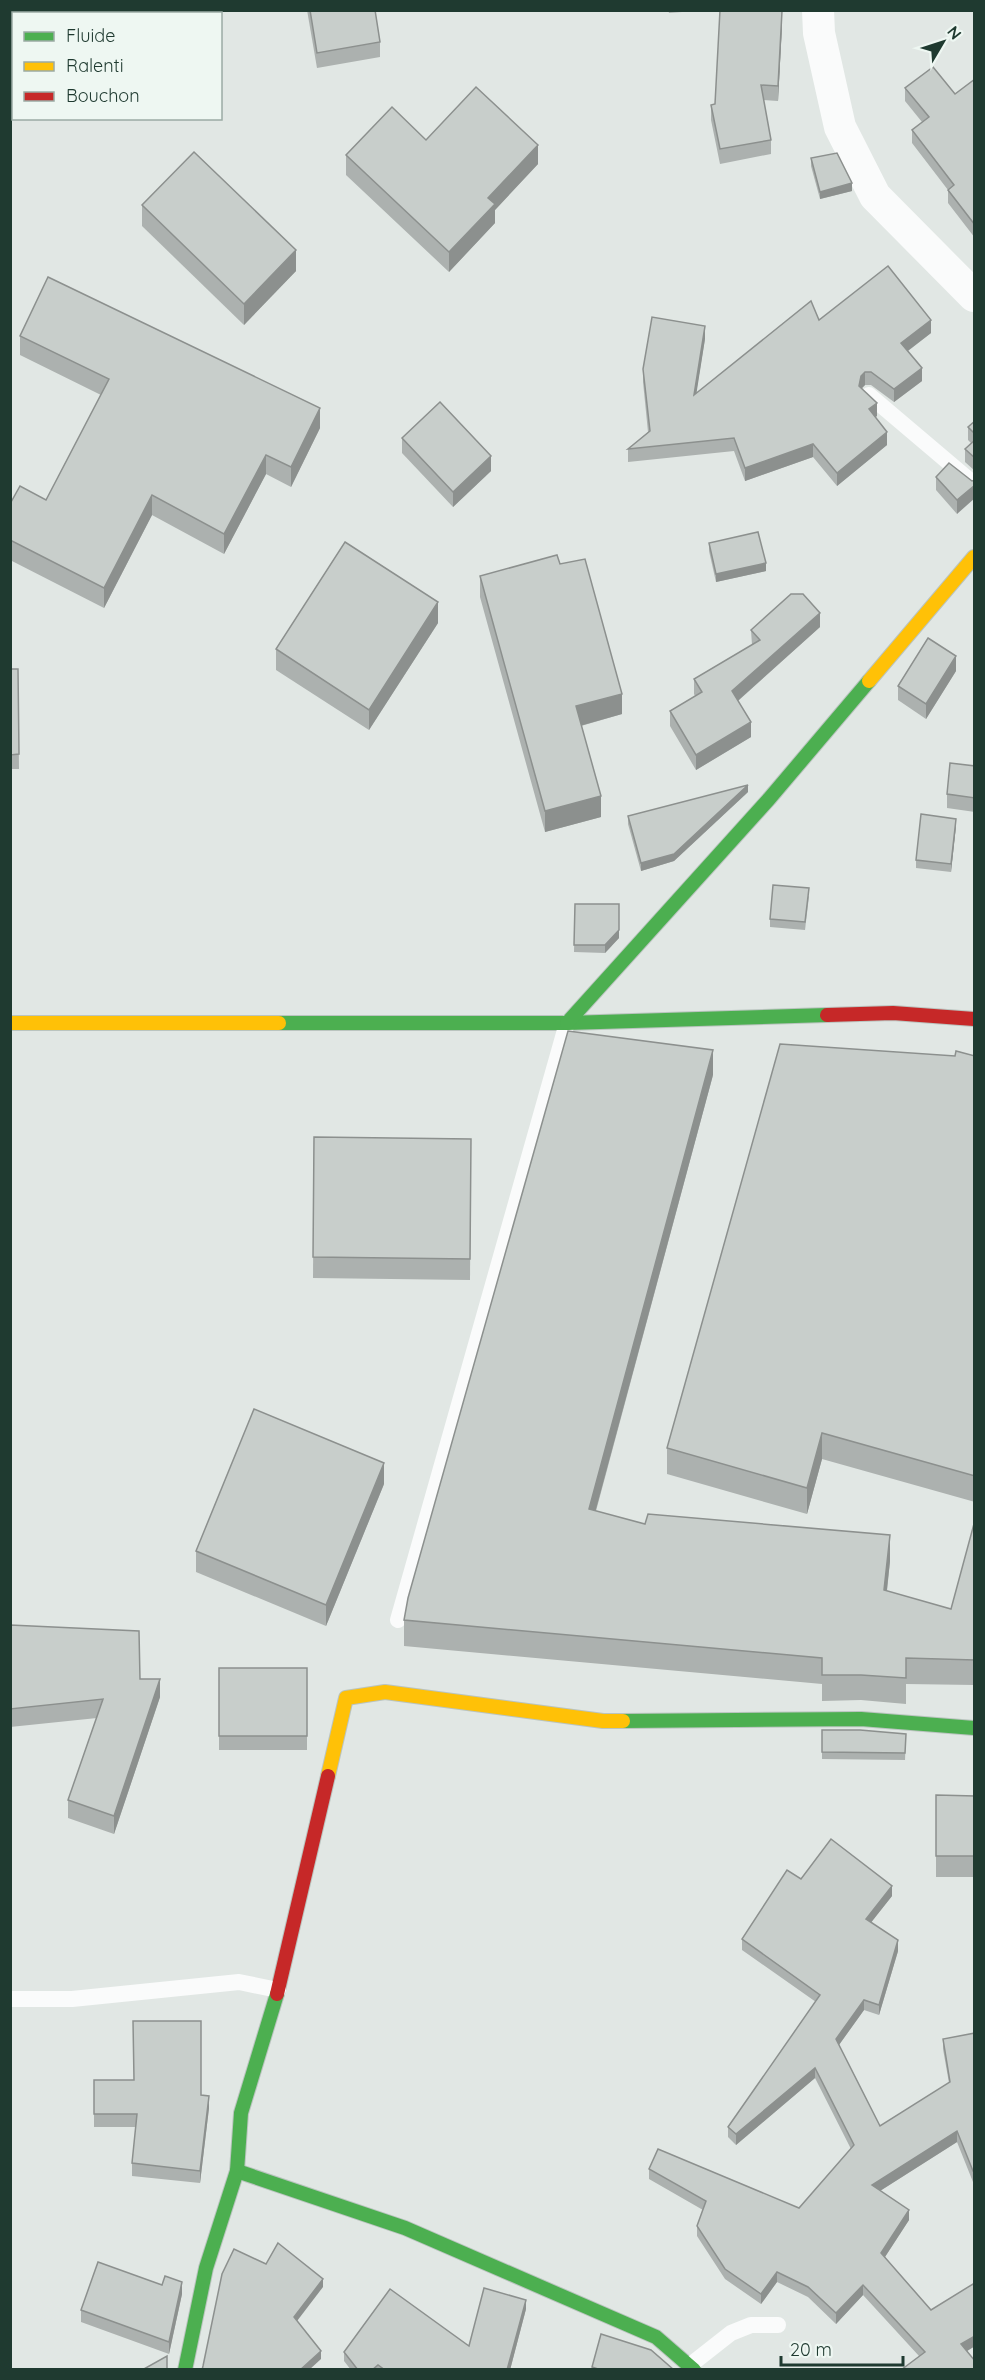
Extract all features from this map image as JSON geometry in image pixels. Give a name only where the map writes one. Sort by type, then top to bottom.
[{"type":"street","points":[[818,10],[819,33],[840,127],[875,196],[975,297]]},
{"type":"street","points":[[567,1023],[769,799],[975,557]]},
{"type":"street","points":[[10,1023],[567,1023],[893,1013],[975,1019]]},
{"type":"street","points":[[185,2370],[206,2268],[237,2171],[241,2113],[278,1990],[346,1698],[385,1692],[603,1721],[861,1719],[975,1728]]},
{"type":"street","points":[[237,2171],[405,2228],[656,2337],[692,2368]]},
{"type":"lane","points":[[869,395],[975,484]]},
{"type":"lane","points":[[398,1620],[567,1023]]},
{"type":"lane","points":[[10,2000],[72,1999],[239,1982],[278,1990]]},
{"type":"lane","points":[[692,2368],[731,2333],[751,2325],[778,2325]]},
{"type":"building","points":[[88,10],[109,10],[105,12],[88,12]]},
{"type":"building","points":[[310,10],[375,10],[380,42],[317,53]]},
{"type":"building","points":[[720,10],[782,11],[778,86],[761,85],[771,140],[720,149],[711,105],[715,104]]},
{"type":"building","points":[[933,67],[955,94],[975,79],[975,225],[948,190],[954,185],[912,130],[929,117],[905,88]]},
{"type":"building","points":[[476,87],[538,145],[488,198],[495,204],[449,252],[346,155],[392,107],[426,140]]},
{"type":"building","points":[[194,152],[296,250],[244,304],[142,205]]},
{"type":"building","points":[[837,153],[852,183],[820,192],[811,158]]},
{"type":"building","points":[[888,266],[931,320],[901,343],[922,368],[894,389],[871,372],[865,372],[861,376],[859,386],[877,403],[869,409],[887,432],[837,473],[813,444],[745,468],[734,438],[628,449],[650,431],[643,369],[652,317],[705,326],[694,395],[811,301],[819,320]]},
{"type":"building","points":[[48,277],[320,408],[291,467],[266,455],[224,534],[152,495],[104,588],[10,540],[10,504],[20,486],[46,500],[109,379],[20,336]]},
{"type":"building","points":[[440,402],[491,456],[453,492],[402,438]]},
{"type":"building","points":[[975,421],[975,434],[968,427]]},
{"type":"building","points":[[975,440],[975,458],[965,449]]},
{"type":"building","points":[[949,463],[972,481],[975,480],[975,485],[957,500],[936,477]]},
{"type":"building","points":[[758,532],[766,563],[716,574],[709,543]]},
{"type":"building","points":[[345,542],[438,602],[369,710],[276,649]]},
{"type":"building","points":[[557,555],[560,564],[585,559],[622,694],[576,706],[601,796],[545,811],[480,576]]},
{"type":"building","points":[[791,594],[803,594],[820,613],[732,691],[751,722],[696,755],[670,711],[702,692],[694,679],[760,640],[751,630]]},
{"type":"building","points":[[928,638],[956,656],[926,704],[898,686]]},
{"type":"building","points":[[10,669],[18,669],[19,754],[10,755]]},
{"type":"building","points":[[950,763],[975,766],[975,798],[947,794]]},
{"type":"building","points":[[748,785],[674,854],[641,863],[628,816]]},
{"type":"building","points":[[921,814],[956,819],[951,864],[916,860]]},
{"type":"building","points":[[773,885],[809,888],[805,922],[770,919]]},
{"type":"building","points":[[575,904],[619,904],[619,930],[605,945],[574,945]]},
{"type":"building","points":[[568,1031],[713,1050],[589,1509],[645,1524],[648,1514],[890,1535],[884,1590],[951,1609],[975,1520],[975,1660],[906,1658],[906,1678],[822,1675],[822,1658],[404,1620],[408,1598]]},
{"type":"building","points":[[780,1044],[955,1056],[956,1051],[975,1056],[975,1476],[822,1433],[807,1488],[667,1448]]},
{"type":"building","points":[[314,1137],[471,1139],[470,1259],[313,1257]]},
{"type":"building","points":[[254,1409],[384,1463],[326,1605],[196,1551]]},
{"type":"building","points":[[10,1625],[139,1631],[140,1679],[160,1679],[114,1816],[68,1800],[103,1699],[10,1709]]},
{"type":"building","points":[[219,1668],[307,1668],[307,1736],[219,1736]]},
{"type":"building","points":[[822,1730],[860,1730],[906,1734],[905,1753],[822,1752]]},
{"type":"building","points":[[936,1795],[975,1796],[975,1856],[936,1856]]},
{"type":"building","points":[[831,1839],[892,1886],[866,1919],[898,1940],[879,2005],[864,2000],[836,2039],[880,2126],[950,2082],[943,2039],[975,2033],[975,2171],[973,2171],[957,2131],[872,2185],[909,2210],[881,2253],[931,2310],[973,2284],[975,2287],[975,2336],[961,2344],[975,2361],[975,2370],[901,2370],[925,2352],[863,2285],[836,2313],[808,2287],[777,2272],[761,2294],[725,2269],[697,2226],[706,2201],[649,2169],[658,2149],[799,2208],[854,2145],[815,2068],[736,2134],[728,2127],[820,1995],[742,1939],[787,1870],[801,1879]]},
{"type":"building","points":[[133,2021],[201,2021],[201,2095],[209,2096],[200,2171],[132,2163],[137,2114],[94,2114],[94,2080],[134,2080]]},
{"type":"building","points":[[278,2243],[323,2279],[294,2317],[321,2351],[300,2370],[202,2370],[222,2274],[234,2249],[266,2264]]},
{"type":"building","points":[[98,2262],[162,2285],[165,2276],[182,2282],[169,2342],[81,2310]]},
{"type":"building","points":[[484,2288],[526,2300],[507,2370],[385,2370],[378,2365],[372,2370],[358,2370],[344,2352],[390,2289],[469,2346]]},
{"type":"building","points":[[601,2334],[651,2350],[674,2370],[601,2370],[592,2367]]},
{"type":"building","points":[[167,2356],[168,2370],[142,2370]]},
{"type":"traffic: fast","points":[[567,1023],[769,799],[869,681]]},
{"type":"traffic: fast","points":[[279,1023],[567,1023],[827,1015]]},
{"type":"traffic: fast","points":[[623,1721],[861,1719],[974,1728]]},
{"type":"traffic: fast","points":[[185,2370],[206,2268],[237,2171],[241,2113],[277,1994]]},
{"type":"traffic: fast","points":[[237,2171],[405,2228],[656,2337],[694,2370]]},
{"type":"traffic: slow","points":[[869,681],[974,557]]},
{"type":"traffic: slow","points":[[10,1023],[279,1023]]},
{"type":"traffic: slow","points":[[328,1776],[346,1698],[385,1692],[603,1721],[623,1721]]},
{"type":"traffic: jam","points":[[827,1015],[893,1013],[974,1019]]},
{"type":"traffic: jam","points":[[277,1994],[328,1776]]}]
